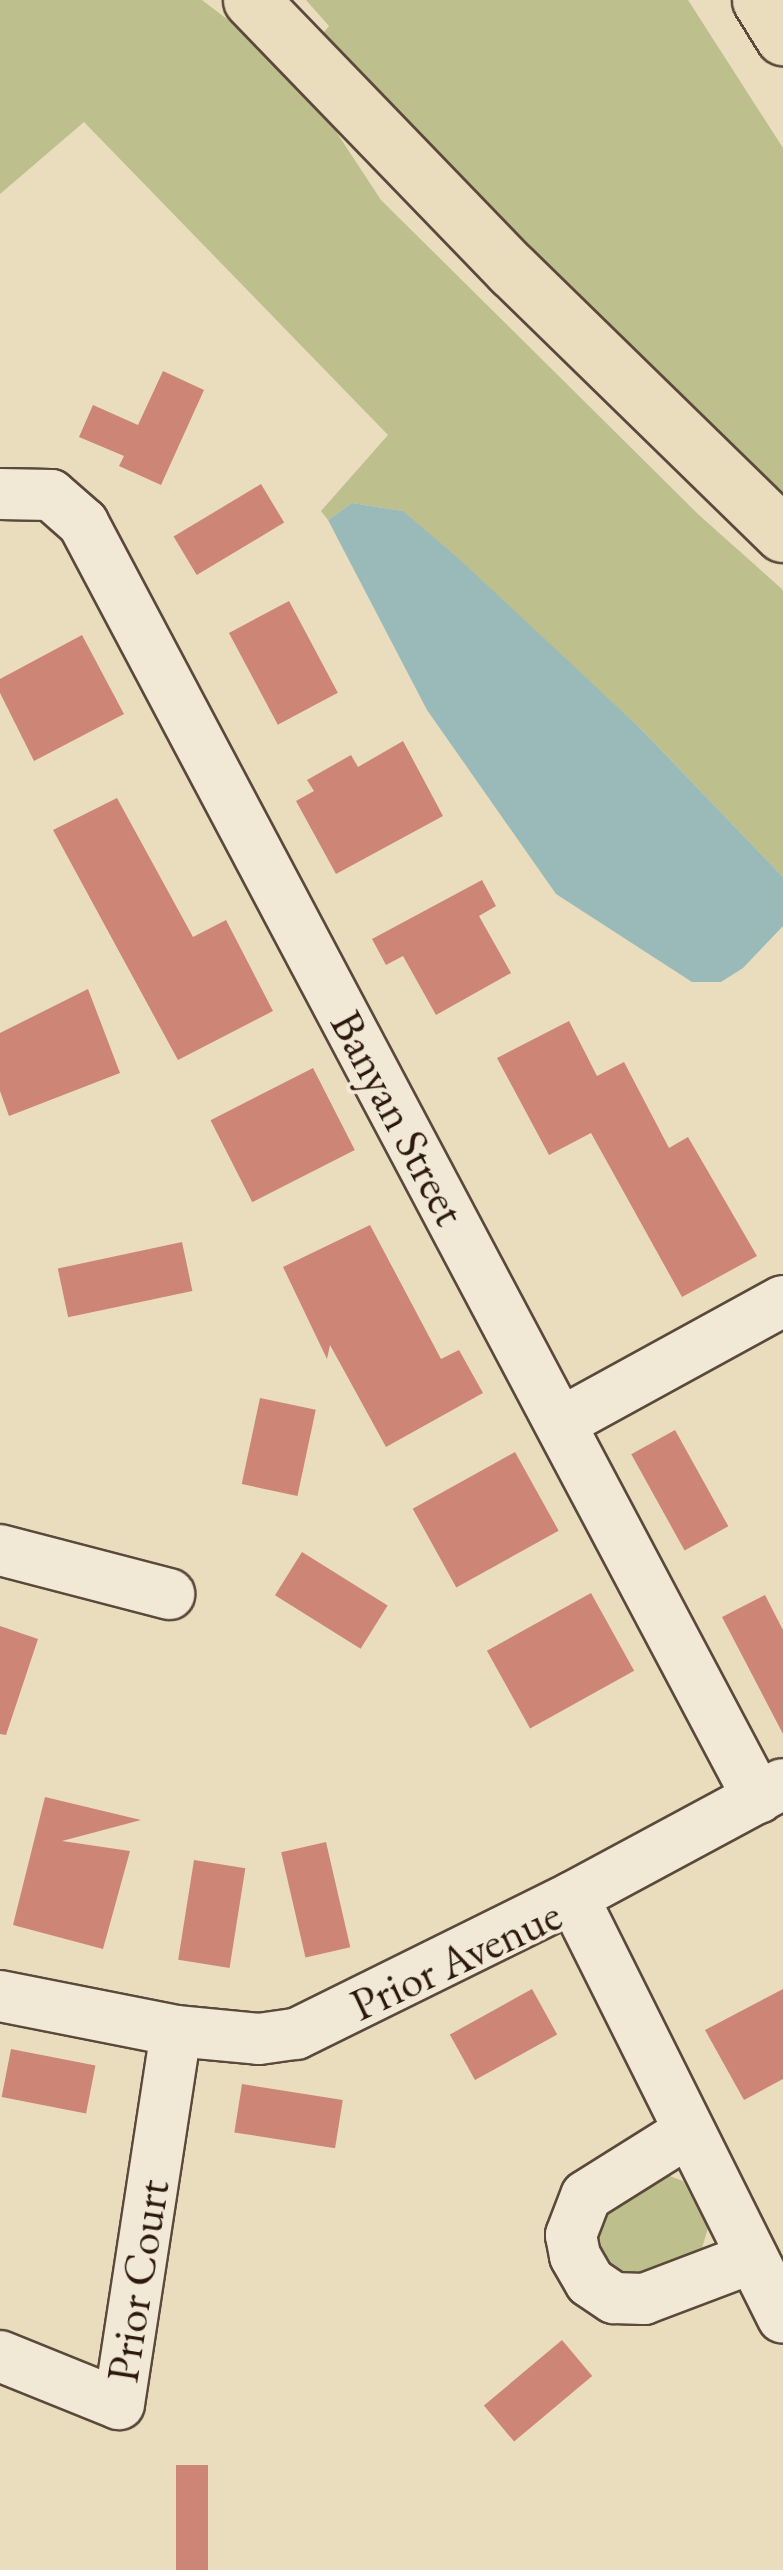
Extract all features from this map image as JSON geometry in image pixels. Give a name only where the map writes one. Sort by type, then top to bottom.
[{"type":"highway","points":[[760,0],[783,37]]},
{"type":"highway","points":[[266,8],[512,270],[783,534]]},
{"type":"street","name":"Banyan Street","points":[[0,494],[27,490],[52,495],[83,523],[560,1423],[770,1791]]},
{"type":"street","points":[[560,1423],[783,1301]]},
{"type":"street","points":[[0,1550],[169,1594]]},
{"type":"street","points":[[573,1897],[770,1791]]},
{"type":"street","name":"Prior Avenue","points":[[0,1996],[176,2031],[259,2039],[296,2034],[573,1897],[783,2318]]},
{"type":"street","name":"Prior Court","points":[[0,2356],[120,2404],[176,2031]]},
{"type":"street","points":[[688,2132],[586,2196],[571,2235],[576,2256],[590,2282],[614,2298],[644,2298],[752,2258]]},
{"type":"green space","points":[[0,0],[202,0],[236,26],[335,130],[381,200],[699,515],[783,590],[783,877],[640,728],[403,511],[352,503],[328,520],[321,511],[388,435],[84,122],[0,194]]},
{"type":"green space","points":[[306,0],[688,0],[783,148],[783,500],[320,37],[329,26]]},
{"type":"green space","points":[[667,2175],[683,2181],[708,2228],[702,2248],[650,2277],[623,2275],[604,2257],[597,2229],[609,2203]]},
{"type":"water","points":[[352,503],[403,511],[459,559],[640,728],[783,877],[783,926],[743,968],[721,982],[692,982],[556,894],[427,710],[328,520]]},
{"type":"building","points":[[163,371],[204,390],[161,485],[119,466],[124,456],[79,437],[93,405],[138,425]]},
{"type":"building","points":[[261,484],[284,523],[197,575],[174,537]]},
{"type":"building","points":[[289,601],[338,693],[278,725],[229,633]]},
{"type":"building","points":[[82,635],[124,714],[34,761],[0,693],[0,679]]},
{"type":"building","points":[[403,741],[443,816],[336,874],[296,801],[314,791],[307,780],[351,755],[358,767]]},
{"type":"building","points":[[117,798],[193,937],[226,920],[273,1011],[178,1060],[53,830]]},
{"type":"building","points":[[482,880],[496,906],[479,916],[511,973],[436,1015],[403,956],[386,965],[372,939]]},
{"type":"building","points":[[88,989],[120,1073],[9,1116],[0,1091],[0,1033]]},
{"type":"building","points":[[569,1021],[597,1076],[624,1062],[669,1148],[688,1137],[757,1256],[682,1297],[591,1133],[549,1155],[497,1058]]},
{"type":"building","points":[[313,1068],[355,1150],[252,1202],[211,1120]]},
{"type":"building","points":[[370,1225],[441,1359],[459,1350],[483,1393],[386,1447],[330,1345],[327,1359],[283,1267]]},
{"type":"building","points":[[182,1242],[192,1291],[68,1317],[58,1268]]},
{"type":"building","points":[[260,1398],[316,1410],[297,1496],[242,1484]]},
{"type":"building","points":[[675,1430],[728,1526],[685,1550],[631,1454]]},
{"type":"building","points":[[515,1452],[559,1531],[456,1587],[413,1509]]},
{"type":"building","points":[[302,1552],[388,1606],[361,1649],[275,1595]]},
{"type":"building","points":[[591,1593],[634,1671],[530,1729],[487,1651]]},
{"type":"building","points":[[765,1595],[783,1630],[783,1734],[722,1617]]},
{"type":"building","points":[[0,1626],[38,1639],[6,1735],[0,1734]]},
{"type":"building","points":[[45,1797],[141,1820],[62,1841],[130,1851],[103,1949],[13,1925]]},
{"type":"building","points":[[326,1842],[350,1947],[305,1958],[281,1852]]},
{"type":"building","points":[[194,1860],[245,1868],[230,1968],[178,1960]]},
{"type":"building","points":[[532,1989],[557,2034],[475,2080],[450,2035]]},
{"type":"building","points":[[783,1989],[783,2079],[744,2100],[705,2030]]},
{"type":"building","points":[[11,2049],[95,2065],[86,2114],[2,2097]]},
{"type":"building","points":[[242,2084],[343,2100],[335,2148],[234,2132]]},
{"type":"building","points":[[562,2340],[592,2376],[514,2442],[484,2406]]},
{"type":"building","points":[[176,2465],[208,2465],[208,2570],[176,2570]]}]
